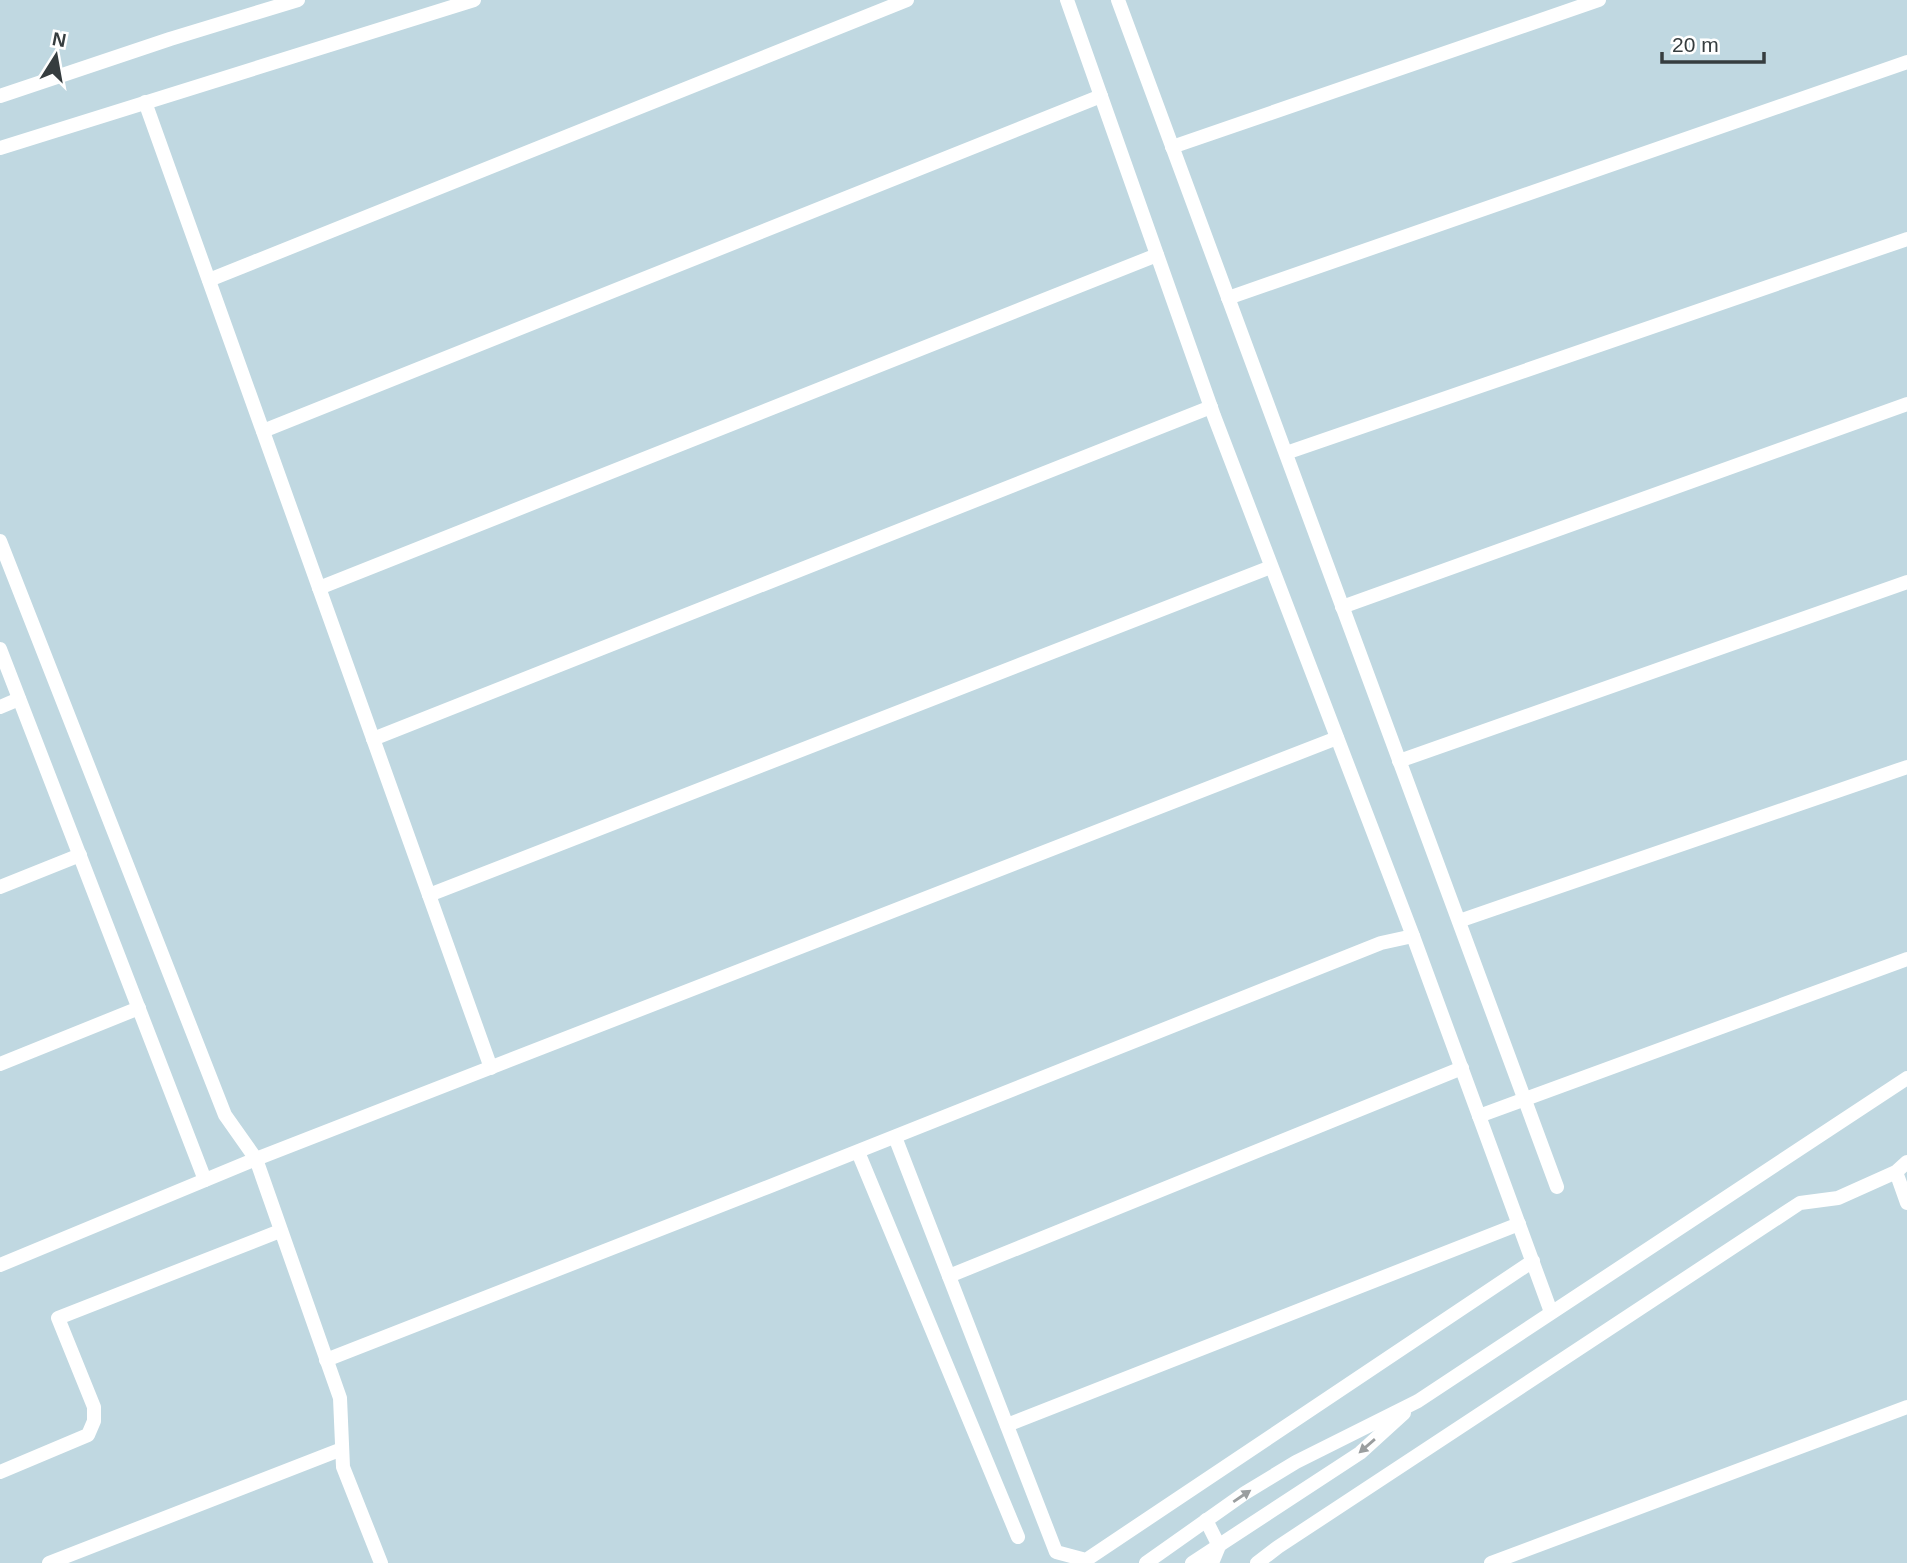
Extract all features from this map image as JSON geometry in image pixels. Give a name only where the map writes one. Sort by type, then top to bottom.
[{"type":"lane","points":[[0,96],[170,39],[298,0]]},
{"type":"lane","points":[[0,148],[474,0]]},
{"type":"lane","points":[[209,280],[907,0]]},
{"type":"lane","points":[[1067,0],[1211,407],[1413,936],[1551,1312]]},
{"type":"lane","points":[[1118,0],[1556,1187]]},
{"type":"lane","points":[[1172,147],[1599,0]]},
{"type":"lane","points":[[1228,298],[1907,62]]},
{"type":"lane","points":[[263,431],[1101,96]]},
{"type":"lane","points":[[145,102],[491,1068]]},
{"type":"lane","points":[[1286,453],[1907,240]]},
{"type":"lane","points":[[319,588],[1157,255]]},
{"type":"lane","points":[[1342,607],[1907,404]]},
{"type":"lane","points":[[373,739],[1211,407]]},
{"type":"lane","points":[[0,541],[225,1115],[256,1159],[340,1398],[343,1467],[381,1563]]},
{"type":"lane","points":[[429,895],[1271,567]]},
{"type":"lane","points":[[1399,761],[1907,582]]},
{"type":"lane","points":[[0,649],[205,1181]]},
{"type":"lane","points":[[0,707],[19,699]]},
{"type":"lane","points":[[0,1265],[256,1159],[1337,738]]},
{"type":"lane","points":[[1458,921],[1907,767]]},
{"type":"lane","points":[[0,887],[80,855]]},
{"type":"lane","points":[[326,1360],[858,1152],[1381,943],[1413,936]]},
{"type":"lane","points":[[1479,1116],[1907,959]]},
{"type":"lane","points":[[0,1064],[139,1009]]},
{"type":"lane","points":[[949,1276],[1462,1069]]},
{"type":"lane","points":[[1146,1563],[1245,1493],[1296,1462],[1418,1401],[1907,1078]]},
{"type":"lane","points":[[895,1136],[1056,1552],[1086,1560],[1533,1261]]},
{"type":"lane","points":[[858,1152],[1018,1537]]},
{"type":"lane","points":[[1257,1563],[1800,1203],[1838,1198],[1896,1172],[1907,1161]]},
{"type":"lane","points":[[1896,1172],[1907,1203]]},
{"type":"lane","points":[[1007,1425],[1519,1224]]},
{"type":"lane","points":[[0,1472],[88,1435],[94,1421],[94,1407],[58,1318],[281,1231]]},
{"type":"lane","points":[[1192,1563],[1360,1453],[1418,1401]]},
{"type":"lane","points":[[1491,1563],[1907,1407]]},
{"type":"lane","points":[[49,1563],[342,1449]]},
{"type":"lane","points":[[1206,1520],[1219,1546],[1212,1563]]},
{"type":"shaded area","points":[[0,0],[1907,0],[1907,1563],[0,1563]]}]
